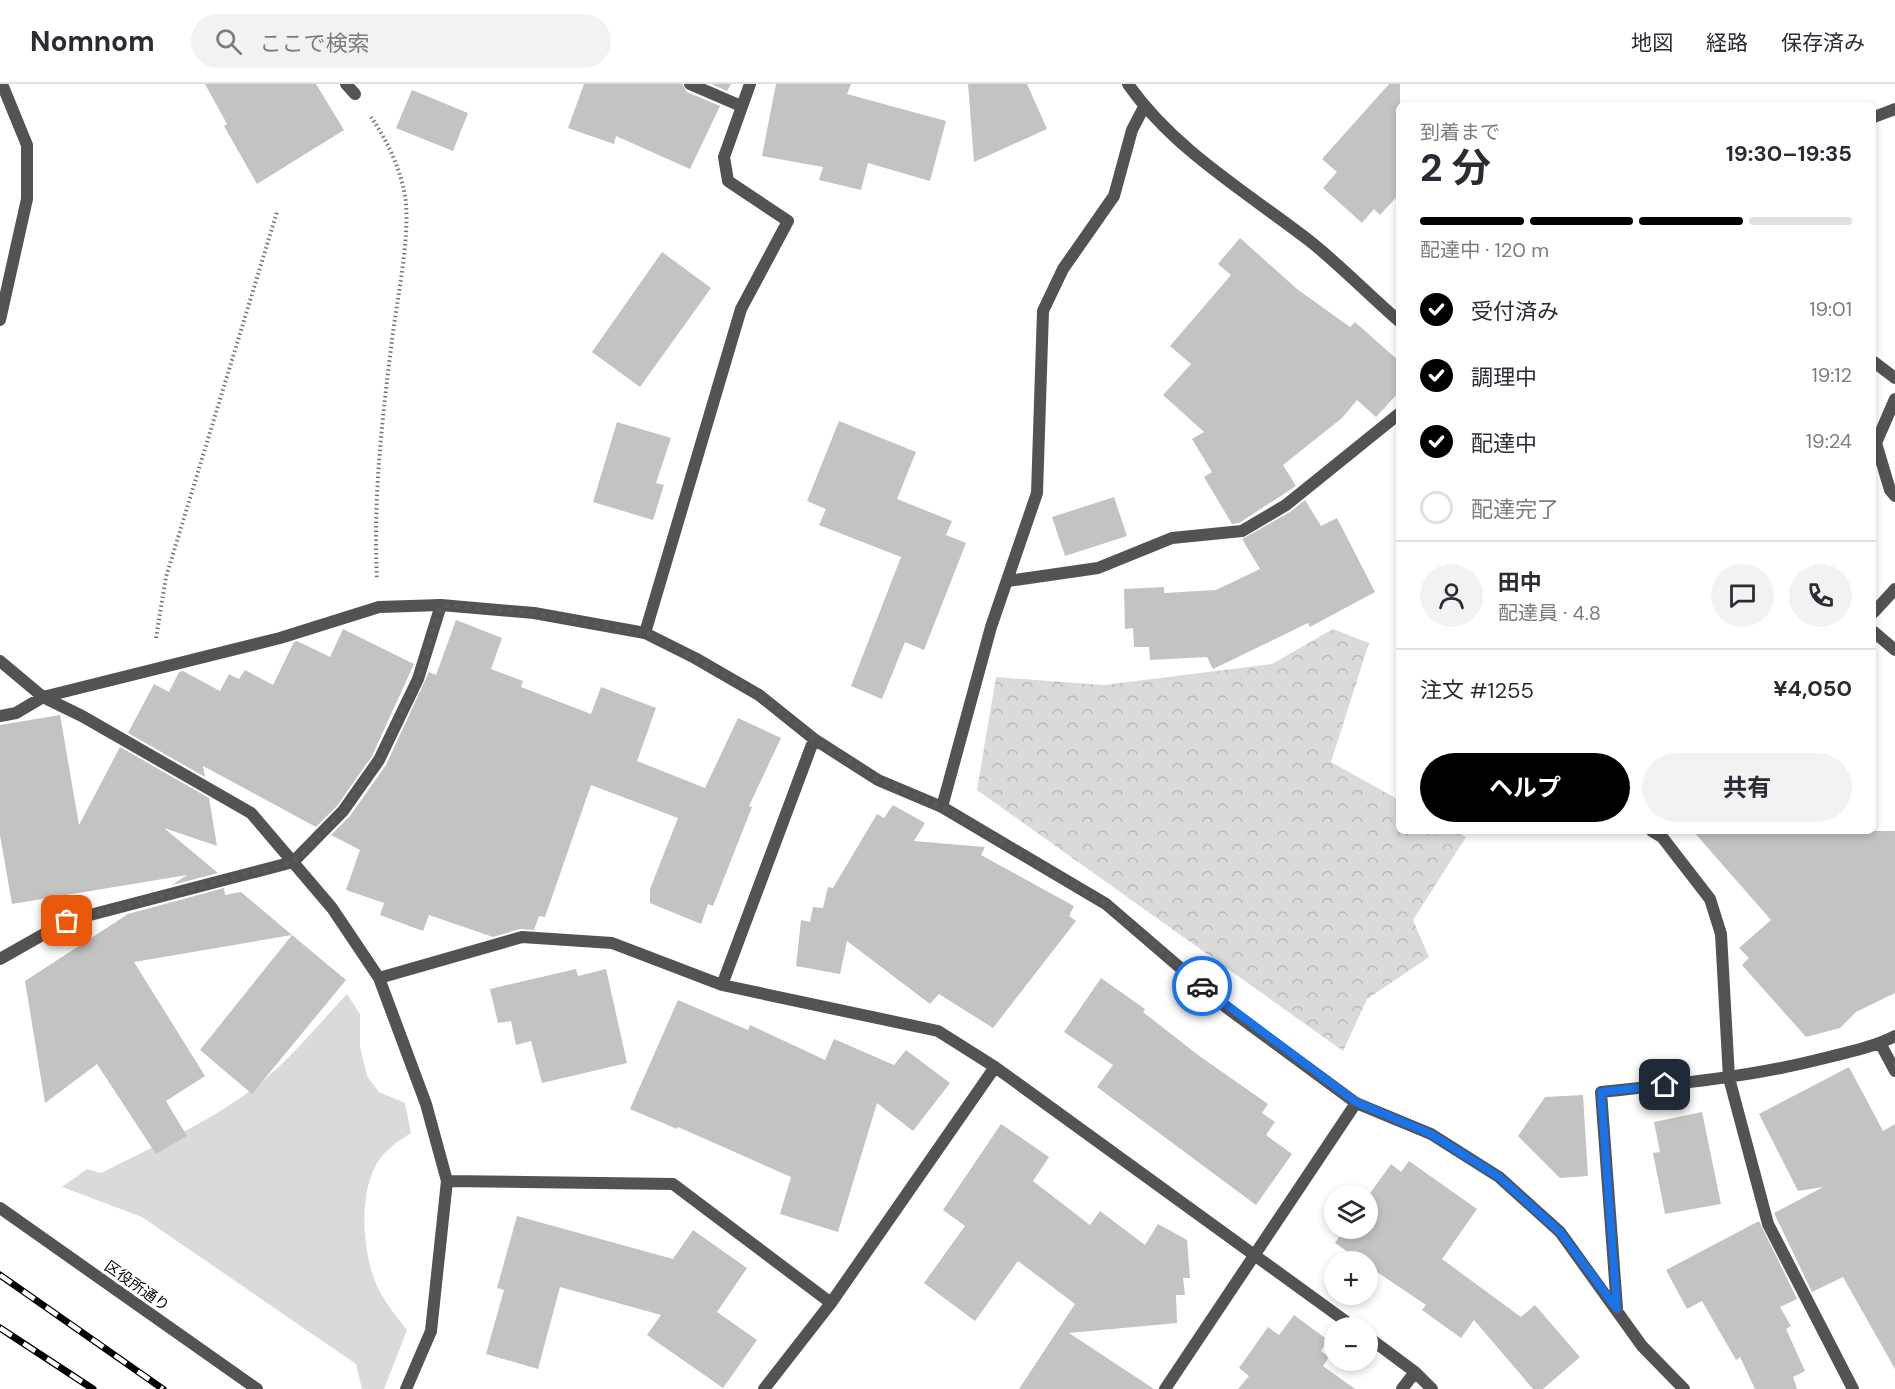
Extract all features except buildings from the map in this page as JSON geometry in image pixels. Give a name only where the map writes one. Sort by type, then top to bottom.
[{"type":"street","points":[[0,320],[27,199],[27,145],[2,84]]},
{"type":"street","points":[[346,84],[355,94]]},
{"type":"street","points":[[690,84],[741,106]]},
{"type":"street","points":[[645,633],[741,309],[788,221],[728,181],[724,157],[750,84]]},
{"type":"street","points":[[1128,84],[1144,107],[1191,152],[1313,244],[1396,318]]},
{"type":"street","points":[[942,807],[991,627],[1037,493],[1043,311],[1063,269],[1114,196],[1132,130],[1144,107]]},
{"type":"street","points":[[1876,116],[1895,109]]},
{"type":"street","points":[[1876,364],[1895,378]]},
{"type":"street","points":[[1895,399],[1876,443],[1890,490],[1895,496]]},
{"type":"street","points":[[1008,581],[1098,568],[1172,538],[1242,531],[1286,505],[1396,416]]},
{"type":"street","points":[[1876,610],[1895,589]]},
{"type":"street","points":[[0,959],[67,921],[293,862],[344,811],[379,760],[418,679],[441,605]]},
{"type":"street","points":[[0,716],[16,713],[43,698],[280,638],[379,607],[441,605],[534,613],[645,633],[695,658],[759,695],[814,739],[879,780],[942,807],[1106,904],[1227,1008],[1356,1102],[1431,1134],[1499,1177],[1560,1232],[1642,1346],[1684,1389]]},
{"type":"street","points":[[1876,634],[1895,650]]},
{"type":"street","points":[[0,661],[43,698],[82,716],[251,813],[332,908],[379,978],[426,1104],[447,1181],[431,1331],[406,1389]]},
{"type":"street","points":[[722,985],[814,739]]},
{"type":"street","points":[[1658,834],[1710,899],[1721,934],[1729,1078],[1768,1224],[1853,1389]]},
{"type":"street","points":[[379,978],[522,937],[612,943],[722,985],[938,1031],[995,1066],[1256,1253],[1340,1317]]},
{"type":"street","points":[[1617,1309],[1601,1092],[1729,1078],[1786,1067],[1880,1043],[1895,1036]]},
{"type":"street","points":[[1880,1043],[1895,1071]]},
{"type":"street","points":[[764,1389],[831,1303],[995,1066]]},
{"type":"street","points":[[1165,1389],[1356,1102]]},
{"type":"street","points":[[447,1181],[673,1184],[831,1303]]},
{"type":"street","name":"区役所通り","points":[[0,1208],[257,1389]]},
{"type":"street","points":[[1378,1344],[1415,1372],[1432,1389]]},
{"type":"street","points":[[1402,1389],[1415,1372]]},
{"type":"path","points":[[355,94],[390,144],[406,203],[402,266],[378,447],[375,529],[379,607]]},
{"type":"path","points":[[151,669],[166,577],[277,212]]},
{"type":"green space","points":[[1333,629],[1369,643],[1331,762],[1396,798],[1396,834],[1460,834],[1466,837],[1413,920],[1429,957],[1367,999],[1343,1051],[977,790],[996,677],[1104,685],[1272,664]]},
{"type":"green space","points":[[347,994],[360,1014],[360,1046],[367,1076],[379,1092],[405,1103],[411,1133],[382,1156],[375,1167],[366,1196],[366,1247],[374,1279],[386,1302],[407,1330],[384,1389],[362,1389],[356,1364],[142,1217],[62,1187],[87,1169],[101,1173],[179,1134],[236,1101],[279,1066]]},
{"type":"railway","points":[[0,1275],[163,1389]]},
{"type":"railway","points":[[0,1328],[93,1389]]},
{"type":"way so far","points":[[67,921],[293,862],[344,811],[379,760],[418,679],[441,605],[534,613],[645,633],[695,658],[759,695],[814,739],[879,780],[942,807],[1106,904],[1202,986]]},
{"type":"route","points":[[1202,986],[1227,1008],[1356,1102],[1431,1134],[1499,1177],[1560,1232],[1617,1309],[1601,1092],[1665,1085]]}]
